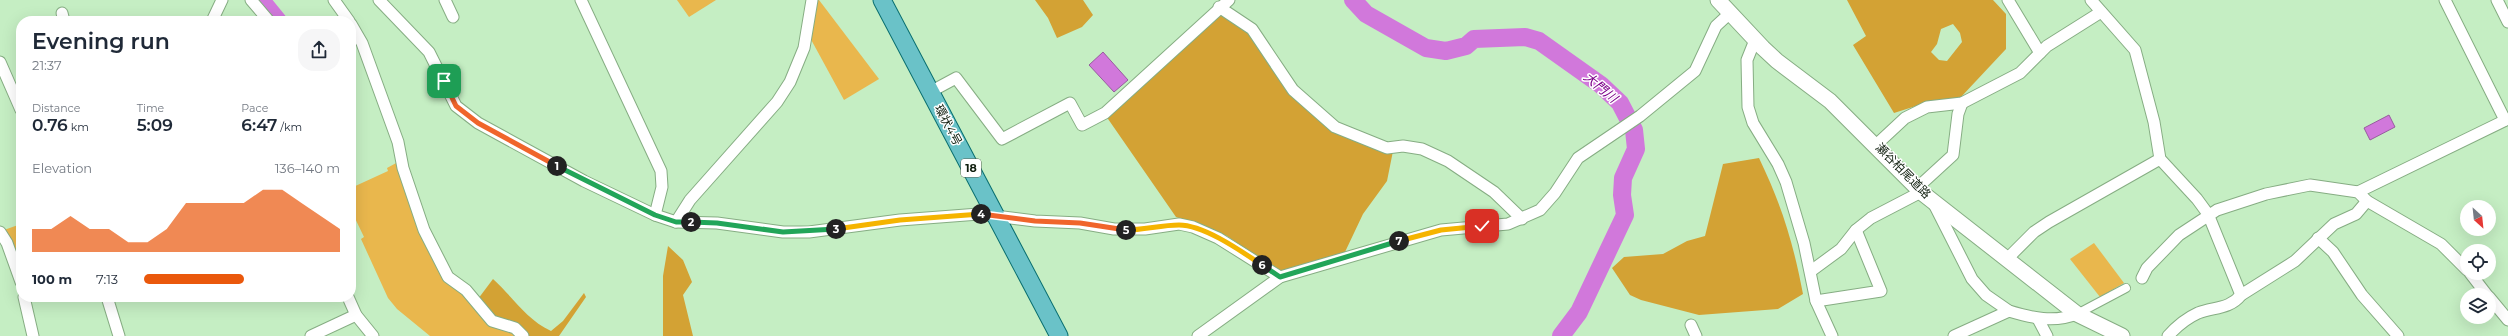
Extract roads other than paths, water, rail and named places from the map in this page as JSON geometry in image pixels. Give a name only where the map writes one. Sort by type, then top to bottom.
[{"type":"main road","name":"環状4号","points":[[882,0],[1059,336]]},
{"type":"main road","name":"瀬谷柏尾道路","points":[[1718,0],[1754,40],[1777,61],[1830,101],[1924,194],[2077,314],[2122,336]]},
{"type":"street","points":[[214,16],[222,0]]},
{"type":"street","points":[[251,0],[265,16]]},
{"type":"street","points":[[334,0],[345,16]]},
{"type":"street","points":[[379,0],[429,52],[456,106],[473,119],[584,181],[655,215],[676,222],[717,223],[783,232],[809,232],[908,220],[979,214],[1080,223],[1114,229],[1145,229],[1179,224],[1193,227],[1244,253],[1280,277]]},
{"type":"street","points":[[445,0],[453,17]]},
{"type":"street","points":[[581,0],[661,172],[662,187],[655,215]]},
{"type":"street","points":[[676,222],[690,200],[782,96],[804,48],[812,0]]},
{"type":"street","points":[[930,92],[956,78],[1002,139],[1070,103],[1082,125],[1105,113],[1219,7],[1229,0]]},
{"type":"street","points":[[2008,0],[2040,53]]},
{"type":"street","points":[[2142,278],[2160,253],[2179,235],[2208,214],[2266,194],[2310,186],[2358,192],[2506,119],[2445,0]]},
{"type":"street","points":[[2497,0],[2508,22]]},
{"type":"street","points":[[1876,145],[1905,118],[1927,107],[1962,103],[2020,74],[2047,46],[2098,4],[2127,38],[2135,50],[2154,122],[2160,159],[2208,214],[2241,295]]},
{"type":"street","points":[[1219,7],[1252,29],[1293,90],[1335,127],[1387,148],[1403,146],[1422,149],[1448,161],[1494,192],[1522,219]]},
{"type":"street","points":[[1198,336],[1280,277],[1441,230],[1508,224],[1540,210],[1555,193],[1578,158],[1631,122],[1695,71],[1716,26],[1729,14]]},
{"type":"street","points":[[356,33],[362,43],[398,142],[404,168],[424,230],[448,277],[466,290],[492,322],[515,328],[523,336]]},
{"type":"street","points":[[1754,40],[1747,60],[1748,107],[1753,123],[1778,164],[1786,182],[1811,271],[1816,301],[1832,336]]},
{"type":"street","points":[[0,62],[16,99]]},
{"type":"street","points":[[1811,271],[1841,249],[1856,230],[1872,218],[1924,194],[1953,155],[1958,114],[1962,103]]},
{"type":"street","points":[[2007,260],[2034,232],[2049,222],[2160,159]]},
{"type":"street","points":[[2358,192],[2367,201],[2441,244],[2460,263]]},
{"type":"street","points":[[1924,194],[1972,279],[1986,295],[2009,311],[2038,319],[2068,318],[2126,288]]},
{"type":"street","points":[[2168,336],[2176,328],[2198,313],[2235,303],[2241,295],[2295,261],[2334,224],[2356,214],[2367,201]]},
{"type":"street","points":[[1816,301],[1881,291],[1856,230]]},
{"type":"street","points":[[0,232],[7,243],[16,265]]},
{"type":"street","points":[[2318,238],[2333,252],[2362,295],[2398,336]]},
{"type":"street","points":[[2475,280],[2482,288]]},
{"type":"street","points":[[25,302],[33,336]]},
{"type":"street","points":[[109,302],[119,336]]},
{"type":"street","points":[[350,302],[356,315],[373,336]]},
{"type":"street","points":[[2496,306],[2508,320]]},
{"type":"street","points":[[1954,336],[2009,311]]},
{"type":"street","points":[[311,336],[356,315]]},
{"type":"street","points":[[2038,319],[2047,336]]},
{"type":"street","points":[[1691,325],[1696,336]]},
{"type":"waterway","points":[[261,0],[274,16]]},
{"type":"waterway","name":"大門川","points":[[1353,0],[1366,14],[1426,48],[1446,51],[1466,46],[1474,39],[1525,37],[1539,41],[1601,85],[1620,103],[1634,130],[1636,149],[1623,178],[1622,195],[1625,215],[1579,312],[1561,336]]}]
